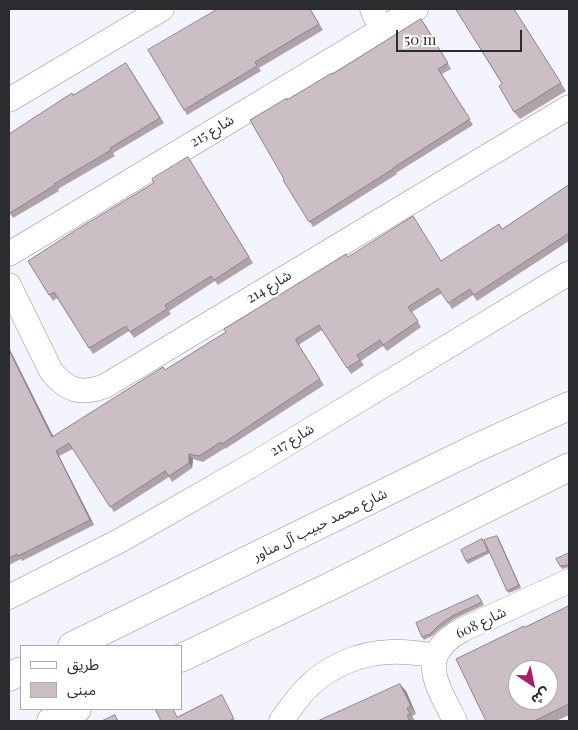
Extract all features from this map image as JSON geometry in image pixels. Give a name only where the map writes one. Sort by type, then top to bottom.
[{"type":"main road","name":"شارع محمد حبيب آل مناور","points":[[74,645],[478,447],[569,406]]},
{"type":"main road","points":[[182,658],[569,467]]},
{"type":"main road","points":[[52,721],[75,710]]},
{"type":"street","points":[[9,100],[162,9]]},
{"type":"street","name":"شارع 215","points":[[9,254],[377,19],[416,9]]},
{"type":"street","name":"شارع 214","points":[[9,285],[51,371],[59,381],[69,388],[81,391],[93,390],[105,386],[569,107]]},
{"type":"street","name":"شارع 217","points":[[9,597],[181,507],[569,273]]},
{"type":"street","name":"شارع 608","points":[[436,656],[447,639],[569,581]]},
{"type":"street","points":[[281,721],[308,687],[323,674],[340,664],[358,657],[388,652],[436,656],[434,668],[436,682],[455,721]]},
{"type":"building","points":[[218,9],[310,9],[319,24],[255,62],[257,66],[184,110],[148,50]]},
{"type":"building","points":[[456,9],[514,9],[561,83],[514,112],[499,86],[502,84]]},
{"type":"building","points":[[421,19],[448,63],[438,69],[470,119],[309,222],[250,120],[332,74]]},
{"type":"building","points":[[126,63],[160,118],[10,213],[9,134],[72,93],[73,95]]},
{"type":"building","points":[[188,157],[249,257],[214,280],[211,276],[165,305],[167,309],[130,332],[126,326],[89,348],[54,292],[49,295],[28,261],[154,183],[152,179]]},
{"type":"building","points":[[569,185],[569,233],[474,295],[470,289],[448,303],[438,288],[408,307],[418,321],[383,345],[380,340],[357,355],[360,360],[347,368],[319,325],[296,339],[296,341],[320,379],[222,444],[221,442],[199,456],[189,454],[189,463],[169,476],[165,471],[110,507],[69,443],[56,451],[90,520],[18,556],[17,554],[9,558],[9,350],[52,437],[163,367],[165,370],[226,332],[224,329],[346,254],[348,257],[413,216],[441,261],[499,224],[502,229]]},
{"type":"building","points":[[497,536],[519,585],[507,591],[484,540]]},
{"type":"building","points":[[482,539],[488,551],[466,561],[461,550]]},
{"type":"building","points":[[569,553],[569,565],[560,566],[556,559]]},
{"type":"building","points":[[478,595],[482,602],[452,616],[430,634],[422,637],[416,623]]},
{"type":"building","points":[[569,606],[569,704],[558,709],[558,660],[508,660],[508,710],[557,710],[534,721],[486,721],[456,659]]},
{"type":"building","points":[[400,684],[411,706],[407,708],[410,714],[407,716],[410,721],[318,721]]},
{"type":"building","points":[[222,695],[234,719],[228,721],[161,721],[156,710],[174,710],[177,717]]},
{"type":"building","points":[[115,715],[118,721],[102,721]]}]
